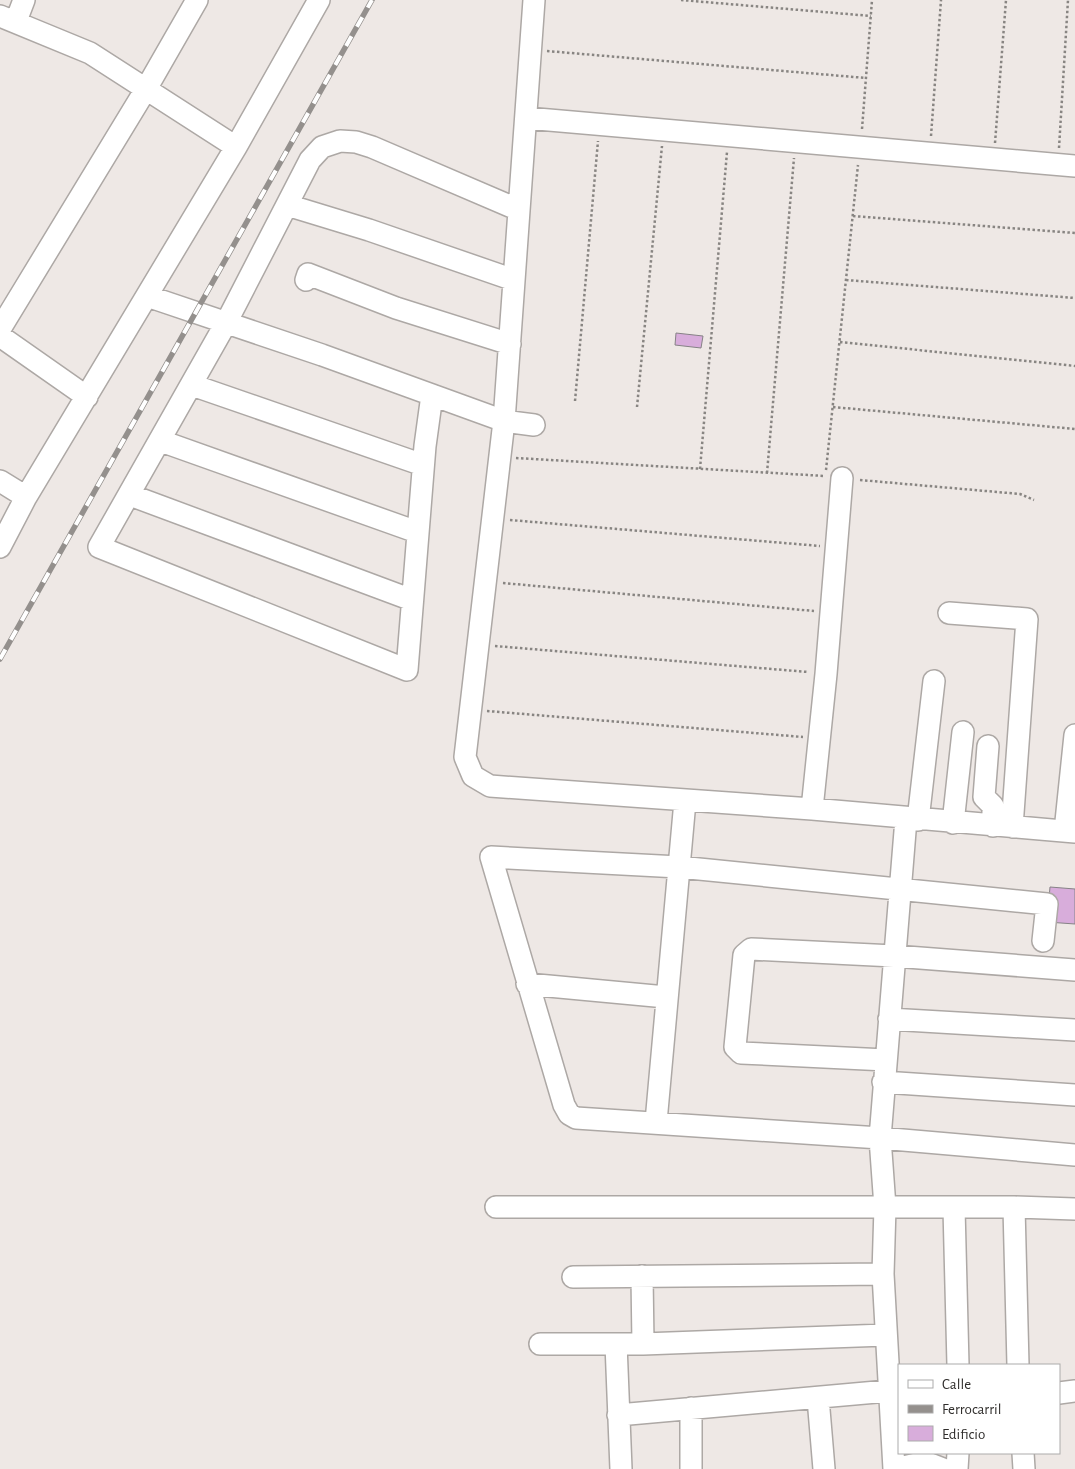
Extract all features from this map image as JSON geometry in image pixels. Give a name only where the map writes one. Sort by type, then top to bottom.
[{"type":"street","points":[[24,0],[8,19],[90,53],[236,147]]},
{"type":"street","points":[[0,328],[146,89],[197,0]]},
{"type":"street","points":[[0,547],[26,497],[236,147],[319,0]]},
{"type":"street","points":[[534,0],[504,421],[465,757],[473,776],[490,786],[812,809],[912,820],[1070,832],[1075,735]]},
{"type":"street","points":[[526,118],[1066,165]]},
{"type":"street","points":[[432,395],[423,465],[407,670],[99,547],[161,441],[226,323],[310,160],[322,148],[340,141],[372,147],[519,210]]},
{"type":"street","points":[[287,205],[369,230],[514,280]]},
{"type":"street","points":[[306,280],[308,274],[396,308],[510,344]]},
{"type":"street","points":[[147,296],[504,421],[534,425]]},
{"type":"street","points":[[0,336],[87,397]]},
{"type":"street","points":[[192,385],[423,465]]},
{"type":"street","points":[[161,441],[417,532]]},
{"type":"street","points":[[812,809],[826,674],[836,547],[834,477]]},
{"type":"street","points":[[0,481],[26,497]]},
{"type":"street","points":[[130,495],[412,600]]},
{"type":"street","points":[[949,613],[1027,619],[1003,827]]},
{"type":"street","points":[[894,1469],[885,1335],[883,1274],[885,1207],[880,1138],[900,891],[934,681]]},
{"type":"street","points":[[953,823],[963,732]]},
{"type":"street","points":[[988,746],[984,796],[993,806],[1003,827]]},
{"type":"street","points":[[656,1122],[684,801]]},
{"type":"street","points":[[1043,941],[1046,904],[900,891],[679,867],[491,857],[564,1105],[569,1114],[576,1118],[880,1138],[1075,1155]]},
{"type":"street","points":[[886,1060],[741,1053],[735,1047],[744,955],[747,951],[751,949],[894,956],[1075,970]]},
{"type":"street","points":[[527,984],[666,997]]},
{"type":"street","points":[[889,1019],[1075,1030]]},
{"type":"street","points":[[884,1082],[1075,1095]]},
{"type":"street","points":[[496,1207],[1075,1208]]},
{"type":"street","points":[[1014,1207],[1018,1364]]},
{"type":"street","points":[[954,1208],[958,1364]]},
{"type":"street","points":[[573,1277],[883,1274]]},
{"type":"street","points":[[642,1276],[642,1344]]},
{"type":"street","points":[[540,1344],[642,1344],[885,1335]]},
{"type":"street","points":[[616,1344],[621,1469]]},
{"type":"street","points":[[618,1415],[888,1391]]},
{"type":"street","points":[[1060,1392],[1075,1391]]},
{"type":"street","points":[[818,1398],[824,1469]]},
{"type":"street","points":[[691,1408],[691,1469]]},
{"type":"street","points":[[894,1469],[916,1454]]},
{"type":"street","points":[[957,1469],[958,1454]]},
{"type":"street","points":[[1022,1454],[1024,1469]]},
{"type":"street","points":[[894,1469],[925,1462],[943,1469]]},
{"type":"path","points":[[680,0],[871,16]]},
{"type":"path","points":[[834,477],[833,407],[860,147],[872,0]]},
{"type":"path","points":[[930,153],[941,0]]},
{"type":"path","points":[[994,159],[1006,0]]},
{"type":"path","points":[[1066,165],[1068,0]]},
{"type":"path","points":[[530,50],[866,78]]},
{"type":"path","points":[[574,401],[599,124]]},
{"type":"path","points":[[637,408],[664,130]]},
{"type":"path","points":[[700,469],[728,136]]},
{"type":"path","points":[[767,473],[795,141]]},
{"type":"path","points":[[853,216],[1075,233]]},
{"type":"path","points":[[846,280],[1075,298]]},
{"type":"path","points":[[840,342],[1075,366]]},
{"type":"path","points":[[833,407],[1075,429]]},
{"type":"path","points":[[500,457],[834,477],[1020,494],[1034,500]]},
{"type":"path","points":[[493,518],[836,547]]},
{"type":"path","points":[[486,582],[830,612]]},
{"type":"path","points":[[478,644],[826,674]]},
{"type":"path","points":[[471,710],[820,738]]},
{"type":"building","points":[[676,333],[703,336],[701,348],[675,345]]},
{"type":"building","points":[[1050,887],[1075,889],[1075,924],[1047,922]]},
{"type":"railway","points":[[0,659],[372,0]]}]
